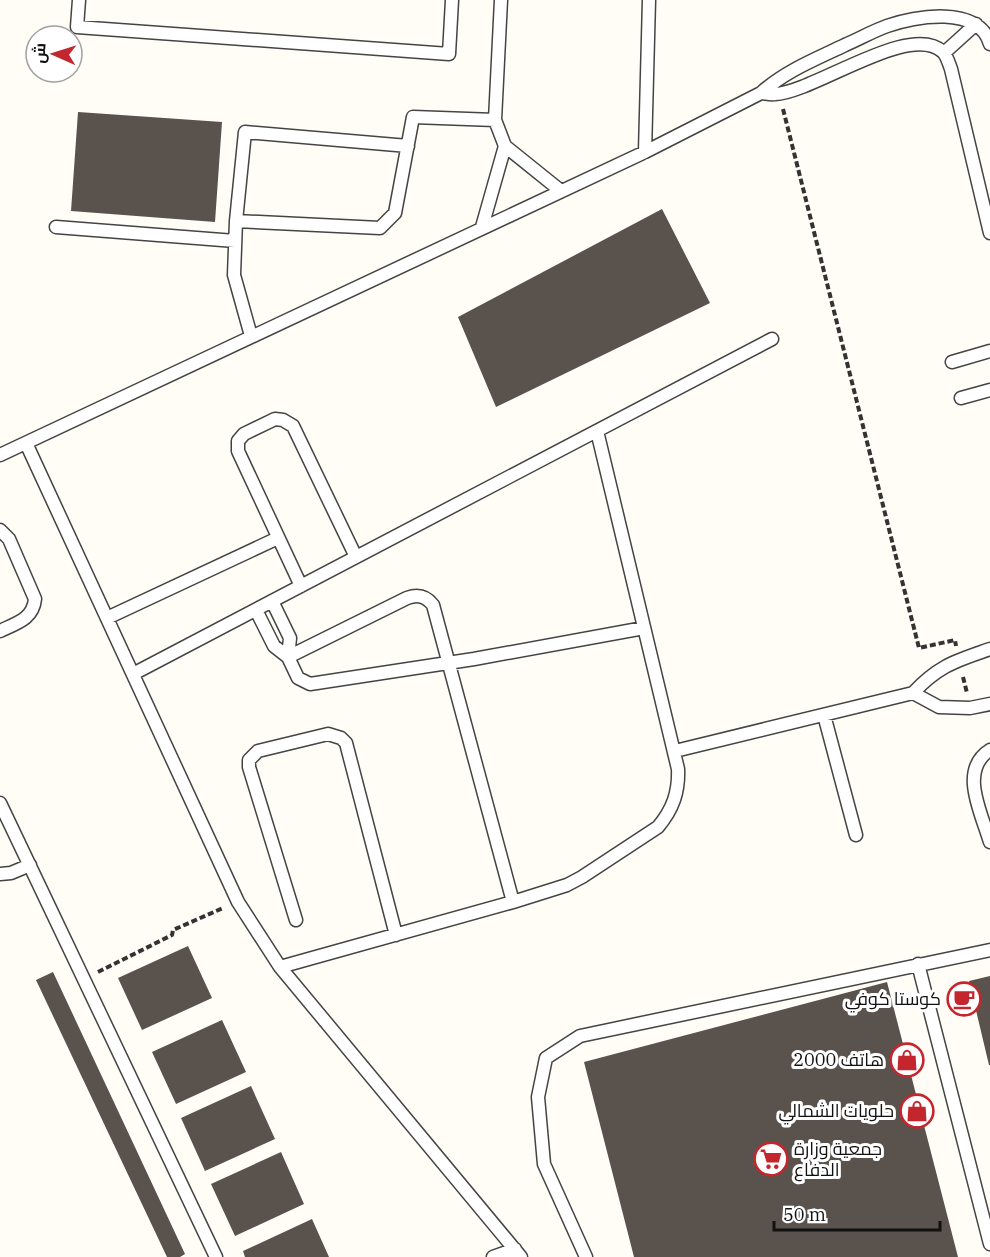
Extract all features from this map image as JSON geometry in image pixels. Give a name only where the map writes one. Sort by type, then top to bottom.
[{"type":"lane","points":[[79,0],[77,27],[448,54],[452,0]]},
{"type":"lane","points":[[501,0],[495,120],[505,146],[561,191]]},
{"type":"lane","points":[[645,152],[649,0]]},
{"type":"lane","points":[[0,455],[645,152],[761,93],[772,83],[799,67],[887,26],[928,16],[956,17],[976,24],[990,44]]},
{"type":"lane","points":[[944,53],[976,24]]},
{"type":"lane","points":[[761,93],[776,94],[805,85],[894,48],[913,44],[930,45],[944,53],[951,69],[990,233]]},
{"type":"lane","points":[[236,221],[380,228],[395,213],[413,117],[495,120]]},
{"type":"lane","points":[[251,336],[234,275],[236,221],[245,132],[408,146]]},
{"type":"lane","points":[[482,227],[505,146]]},
{"type":"lane","points":[[56,227],[235,241]]},
{"type":"lane","points":[[133,674],[772,339]]},
{"type":"lane","points":[[952,362],[990,351]]},
{"type":"lane","points":[[961,398],[990,390]]},
{"type":"lane","points":[[301,586],[238,451],[238,441],[244,434],[279,419],[292,426],[356,557]]},
{"type":"lane","points":[[280,967],[552,890],[582,877],[658,827],[672,806],[676,794],[678,769],[675,751],[597,431]]},
{"type":"lane","points":[[26,443],[238,902],[249,921],[280,967],[518,1253]]},
{"type":"lane","points":[[0,530],[9,538],[35,599],[30,615],[0,631]]},
{"type":"lane","points":[[107,618],[278,538]]},
{"type":"lane","points":[[288,657],[414,596],[422,596],[433,605],[513,902]]},
{"type":"lane","points":[[272,601],[290,638],[288,657]]},
{"type":"lane","points":[[256,610],[274,646],[288,657],[298,678],[310,684],[449,663],[645,628]]},
{"type":"lane","points":[[675,751],[914,693],[929,676],[948,664],[990,649]]},
{"type":"lane","points":[[914,693],[939,707],[970,708],[990,704]]},
{"type":"lane","points":[[824,715],[856,835]]},
{"type":"lane","points":[[296,920],[249,767],[249,760],[252,754],[258,751],[335,734],[346,743],[396,935]]},
{"type":"lane","points":[[990,750],[978,761],[974,772],[974,785],[990,842]]},
{"type":"lane","points":[[0,802],[216,1257]]},
{"type":"lane","points":[[0,874],[11,873],[30,865]]},
{"type":"lane","points":[[586,1257],[543,1164],[538,1097],[546,1058],[580,1036],[990,950]]},
{"type":"lane","points":[[918,964],[990,1244]]},
{"type":"lane","points":[[493,1257],[518,1253]]},
{"type":"path","points":[[783,106],[919,648],[955,640],[970,708]]},
{"type":"path","points":[[84,979],[172,935],[173,930],[238,902]]},
{"type":"building","points":[[78,112],[222,122],[215,222],[71,211]]},
{"type":"building","points":[[662,209],[710,303],[496,407],[458,317]]},
{"type":"building","points":[[188,946],[212,998],[142,1030],[118,978]]},
{"type":"building","points":[[53,972],[185,1254],[180,1257],[167,1257],[36,980]]},
{"type":"building","points":[[990,976],[990,1065],[989,1065],[969,981]]},
{"type":"building","name":"جمعية وزارة الدفاع","points":[[887,982],[958,1257],[634,1257],[584,1062]]},
{"type":"building","points":[[222,1020],[246,1072],[176,1104],[152,1052]]},
{"type":"building","points":[[251,1086],[275,1139],[205,1171],[181,1118]]},
{"type":"building","points":[[281,1152],[304,1204],[235,1236],[211,1184]]},
{"type":"building","points":[[312,1219],[329,1257],[245,1257],[243,1251]]},
{"type":"place","name":"كوستا كوفي","points":[[964,999]]},
{"type":"place","name":"هاتف 2000","points":[[907,1060]]},
{"type":"place","name":"حلويات الشمالي","points":[[917,1111]]},
{"type":"place","name":"جمعية وزارة الدفاع","points":[[771,1159]]}]
